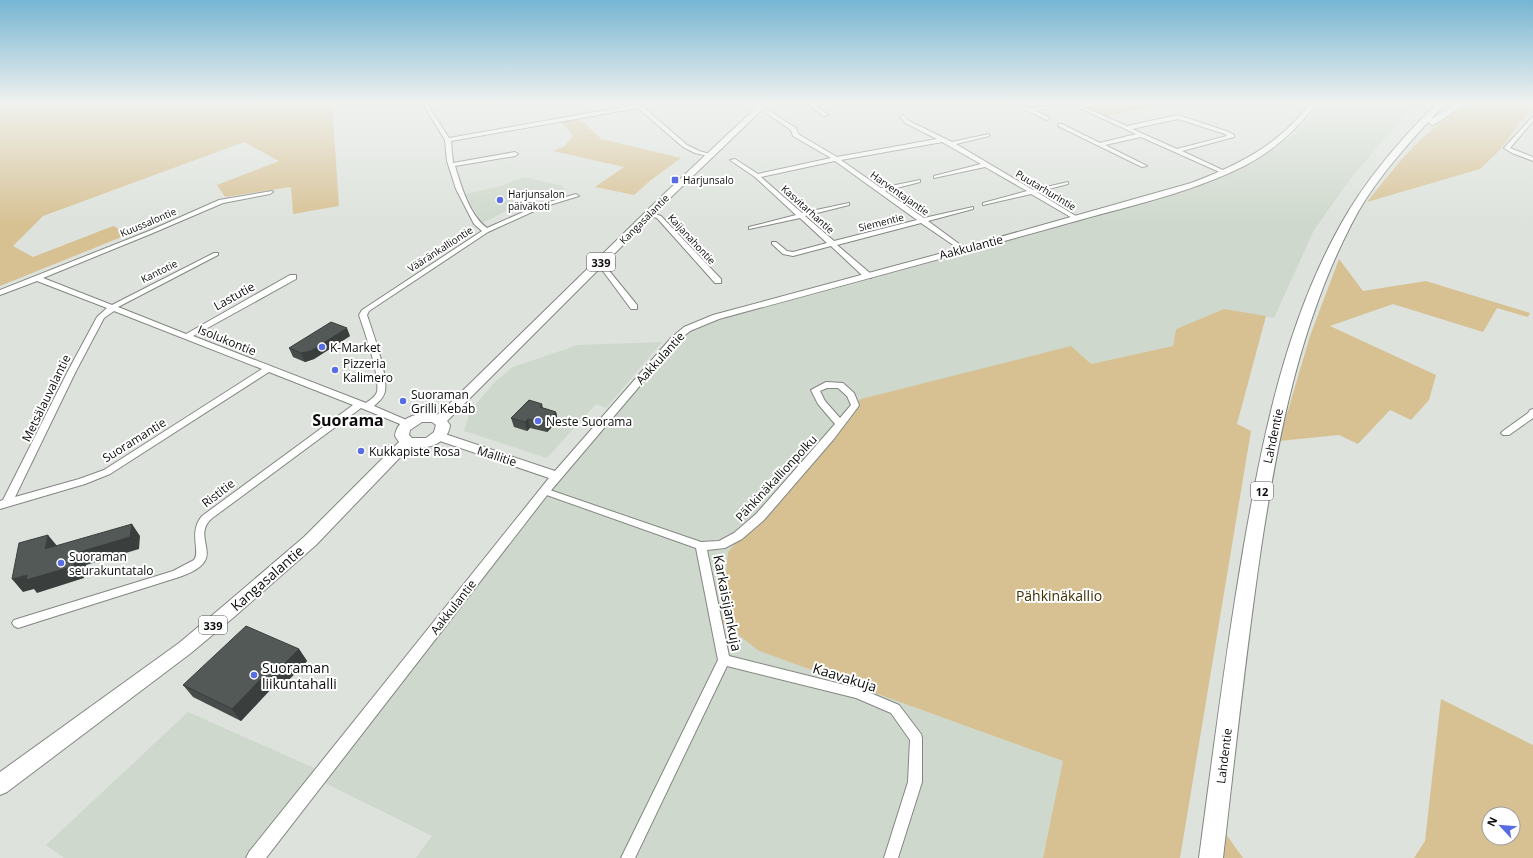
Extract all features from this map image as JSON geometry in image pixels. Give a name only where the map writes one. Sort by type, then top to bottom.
[{"type":"highway","points":[[1396,151],[1401,144]]},
{"type":"highway","name":"Lahdentie","points":[[1211,858],[1238,638],[1265,478],[1282,393],[1306,313],[1333,249],[1359,202],[1382,167],[1403,144]]},
{"type":"highway","points":[[1396,151],[1405,144]]},
{"type":"main road","name":"Kangasalantie","points":[[439,420],[451,410],[682,181],[724,144]]},
{"type":"main road","points":[[428,418],[439,420],[443,425],[443,428],[438,436],[425,443],[418,444],[403,440],[402,432],[408,424],[428,418]]},
{"type":"main road","name":"Kangasalantie","points":[[0,785],[185,648],[310,541],[407,442]]},
{"type":"street","name":"Vääränkalliontie","points":[[364,406],[376,400],[381,392],[377,366],[363,315],[366,310],[486,231],[476,224],[459,189],[451,165],[448,144]]},
{"type":"street","points":[[683,144],[697,152],[711,155]]},
{"type":"street","name":"Harventajantie","points":[[810,144],[836,159],[881,190],[964,250]]},
{"type":"street","points":[[757,176],[836,159],[919,144]]},
{"type":"street","name":"Puutarhurintie","points":[[951,144],[1076,218]]},
{"type":"street","points":[[1101,144],[1144,166]]},
{"type":"street","points":[[1161,144],[1226,173]]},
{"type":"street","points":[[1176,151],[1202,144]]},
{"type":"street","name":"Aakkulantie","points":[[255,858],[544,491],[674,340],[687,329],[716,317],[964,250],[1194,185],[1226,173],[1275,144]]},
{"type":"street","points":[[1510,144],[1507,148],[1533,159]]},
{"type":"street","points":[[451,165],[515,154]]},
{"type":"street","name":"Kasvitarhantie","points":[[733,160],[757,176],[868,276]]},
{"type":"street","points":[[936,177],[986,165]]},
{"type":"street","points":[[881,190],[918,181]]},
{"type":"street","points":[[985,204],[1066,183]]},
{"type":"street","name":"Kuussalontie","points":[[0,293],[221,201],[270,192]]},
{"type":"street","points":[[486,231],[541,206],[576,196]]},
{"type":"street","points":[[751,228],[847,204]]},
{"type":"street","name":"Siementie","points":[[774,243],[784,253],[793,254],[971,208]]},
{"type":"street","name":"Kaijanahontie","points":[[649,214],[659,217],[718,281]]},
{"type":"street","name":"Kantotie","points":[[112,307],[216,254]]},
{"type":"street","points":[[600,263],[634,307]]},
{"type":"street","name":"Lastutie","points":[[186,337],[294,276]]},
{"type":"street","name":"Isolukontie","points":[[36,278],[408,424]]},
{"type":"street","name":"Metsälauvalantie","points":[[4,504],[101,317],[112,307]]},
{"type":"street","name":"Suoramantie","points":[[4,504],[76,484],[107,472],[268,369]]},
{"type":"street","name":"Pähkinäkallionpolku","points":[[701,546],[721,545],[738,536],[760,517],[830,438],[855,405],[851,395],[840,385],[826,385],[815,390],[821,402],[840,424]]},
{"type":"street","name":"Ristitie","points":[[18,623],[176,574],[198,564],[203,553],[200,536],[202,522],[228,501],[364,406]]},
{"type":"street","points":[[1506,434],[1533,412]]},
{"type":"street","name":"Mallitie","points":[[438,436],[557,476]]},
{"type":"street","name":"Karkaisijankuja","points":[[544,491],[701,546],[724,660],[628,858]]},
{"type":"street","name":"Kaavakuja","points":[[724,660],[857,693],[895,709],[916,738],[915,782],[891,858]]},
{"type":"shaded area","points":[[1280,144],[1380,144],[1354,174],[1314,230],[1274,318],[1224,309],[1176,329],[1173,346],[1091,364],[759,651],[1064,761],[1043,858],[416,858],[432,836],[317,779],[255,858],[64,858],[46,845],[188,712],[323,772],[544,491],[674,340],[707,320],[1194,187],[1228,174],[1258,159]]},
{"type":"shaded area","name":"Harjunsalon päiväkoti","points":[[524,177],[563,186],[564,190],[522,203],[482,223],[465,194],[501,186]]},
{"type":"shaded area","points":[[662,342],[606,408],[596,404],[547,458],[464,431],[470,411],[494,383],[513,367],[578,345]]},
{"type":"green space","points":[[0,144],[238,144],[43,216],[13,246],[33,257],[113,226],[129,234],[0,286]]},
{"type":"green space","points":[[248,144],[335,144],[339,206],[293,214],[291,187],[225,197],[217,185],[279,161]]},
{"type":"green space","points":[[566,144],[622,144],[681,158],[651,180],[634,195],[595,187],[624,167],[553,151]]},
{"type":"green space","points":[[1416,144],[1504,144],[1480,169],[1367,202]]},
{"type":"green space","points":[[1339,259],[1363,291],[1426,281],[1530,313],[1528,317],[1497,308],[1483,332],[1393,304],[1330,326],[1436,375],[1429,400],[1411,420],[1390,410],[1358,444],[1339,435],[1279,441],[1310,336]]},
{"type":"green space","name":"Pähkinäkallio","points":[[1224,309],[1266,316],[1237,424],[1251,431],[1180,858],[1043,858],[1063,761],[759,651],[722,622],[728,552],[861,399],[1071,346],[1091,364],[1173,346],[1176,329]]},
{"type":"green space","points":[[1441,699],[1533,745],[1533,858],[1414,858],[1425,841]]},
{"type":"green space","points":[[1223,830],[1243,858],[1220,858]]},
{"type":"building","points":[[331,322],[347,328],[311,351],[301,353],[289,348]]},
{"type":"building","points":[[529,400],[542,404],[540,407],[556,412],[545,423],[528,419],[525,422],[511,418]]},
{"type":"building","points":[[132,524],[130,537],[76,553],[74,566],[26,580],[27,575],[12,579],[19,543],[48,535],[45,549]]},
{"type":"building","name":"Suoraman liikuntahalli","points":[[246,626],[299,649],[269,679],[263,677],[232,709],[183,685]]},
{"type":"place","name":"Harjunsalo","points":[[675,180]]},
{"type":"place","name":"Harjunsalon päiväkoti","points":[[500,200]]},
{"type":"place","name":"K-Market","points":[[322,347]]},
{"type":"place","name":"Pizzeria Kalimero","points":[[335,370]]},
{"type":"place","name":"Suoraman Grilli Kebab","points":[[403,401]]},
{"type":"place","name":"Neste Suorama","points":[[538,421]]},
{"type":"place","name":"Kukkapiste Rosa","points":[[361,451]]},
{"type":"place","name":"Suoraman seurakuntatalo","points":[[61,563]]},
{"type":"place","name":"Suoraman liikuntahalli","points":[[254,675]]},
{"type":"district","name":"Suorama","points":[[348,420]]}]
